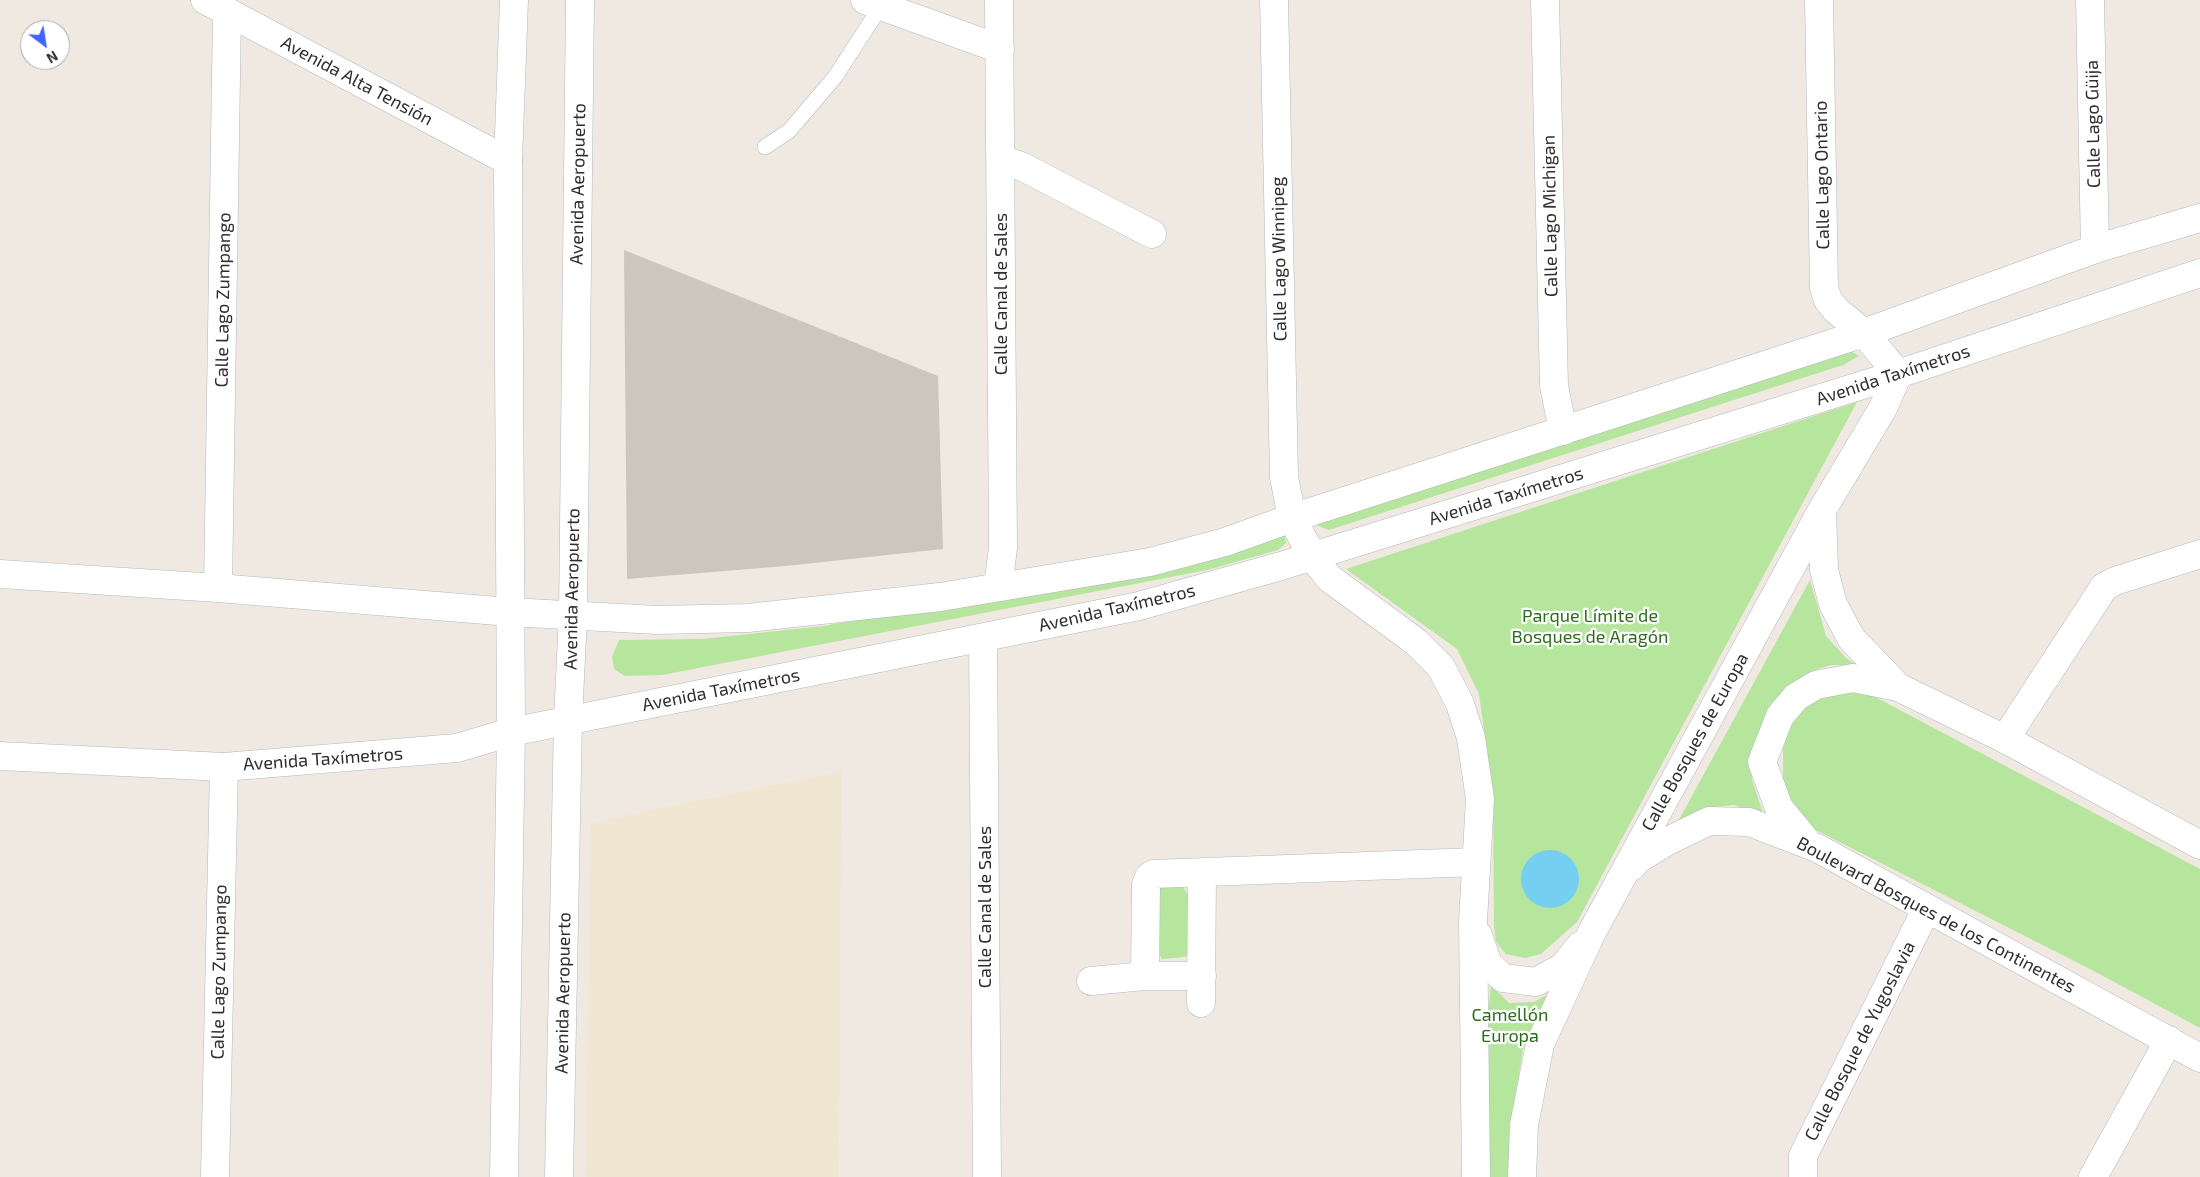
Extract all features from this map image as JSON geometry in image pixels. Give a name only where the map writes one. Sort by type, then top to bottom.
[{"type":"street","points":[[504,1177],[510,732],[508,161],[514,0]]},
{"type":"street","name":"Avenida Aeropuerto","points":[[559,1177],[568,720],[573,615],[580,0]]},
{"type":"street","name":"Calle Canal de Sales","points":[[998,587],[1003,548],[1000,0]]},
{"type":"street","name":"Calle Lago Winnipeg","points":[[1274,0],[1284,477],[1292,518],[1312,556]]},
{"type":"street","name":"Calle Lago Michigan","points":[[1545,0],[1554,386],[1563,431]]},
{"type":"street","name":"Calle Lago Ontario","points":[[1819,0],[1824,288],[1828,300],[1836,310],[1864,333]]},
{"type":"street","name":"Calle Lago Güija","points":[[2090,0],[2095,249]]},
{"type":"street","points":[[873,3],[1000,49]]},
{"type":"street","name":"Avenida Alta Tensión","points":[[216,6],[508,161]]},
{"type":"street","name":"Calle Lago Zumpango","points":[[216,6],[218,588]]},
{"type":"street","points":[[1000,159],[1023,167],[1152,234]]},
{"type":"street","points":[[0,574],[218,588],[510,612],[657,620],[748,618],[940,597],[1150,562],[1225,542],[1292,518],[1864,333],[2095,249],[2200,218]]},
{"type":"street","name":"Avenida Taxímetros","points":[[0,756],[224,767],[457,748],[510,732],[1139,606],[1312,556],[1898,374],[2200,273]]},
{"type":"street","points":[[1864,333],[1898,374]]},
{"type":"street","name":"Calle Bosques de Europa","points":[[1522,1177],[1524,1125],[1540,1044],[1592,932],[1822,510],[1883,408],[1898,374]]},
{"type":"street","points":[[1822,510],[1824,570],[1833,604],[1851,638],[1898,687]]},
{"type":"street","points":[[2005,739],[2104,588],[2115,581],[2200,554]]},
{"type":"street","points":[[1312,556],[1329,578],[1416,642],[1441,667],[1460,704],[1471,738],[1480,799],[1473,920],[1476,1177]]},
{"type":"street","name":"Calle Canal de Sales","points":[[983,638],[987,1177]]},
{"type":"street","points":[[1806,842],[1778,808],[1762,762],[1780,716],[1796,697],[1816,685],[1853,678],[1898,687],[2005,739],[2200,845]]},
{"type":"street","name":"Calle Lago Zumpango","points":[[215,1177],[224,767]]},
{"type":"street","name":"Boulevard Bosques de los Continentes","points":[[1619,882],[1638,859],[1666,842],[1709,821],[1749,822],[1806,842],[2200,1058]]},
{"type":"street","points":[[1145,976],[1146,885],[1148,877],[1159,873],[1476,862]]},
{"type":"street","points":[[1201,1003],[1202,872]]},
{"type":"street","name":"Calle Bosque de Yugoslavia","points":[[1803,1177],[1803,1156],[1927,908]]},
{"type":"street","points":[[1473,920],[1488,964],[1503,978],[1536,982],[1563,967],[1592,932]]},
{"type":"street","points":[[1091,981],[1145,976],[1202,976]]},
{"type":"street","points":[[2093,1177],[2169,1040]]},
{"type":"lane","points":[[765,146],[789,131],[835,77],[873,3]]},
{"type":"shaded area","points":[[841,771],[839,1177],[586,1177],[591,823]]},
{"type":"green space","points":[[1844,347],[1859,356],[1843,365],[1329,530],[1316,525]]},
{"type":"green space","name":"Parque Límite de Bosques de Aragón","points":[[1857,402],[1577,922],[1541,954],[1525,958],[1506,954],[1496,942],[1494,926],[1493,794],[1479,694],[1457,649],[1346,569]]},
{"type":"green space","points":[[1279,532],[1285,536],[1286,543],[1278,550],[1207,570],[662,675],[625,676],[614,669],[612,657],[619,640],[703,639],[823,626],[1208,558]]},
{"type":"green space","points":[[1810,580],[1826,636],[1846,658],[1856,665],[1831,665],[1812,671],[1785,695],[1756,753],[1752,780],[1764,816],[1734,805],[1712,807],[1675,827]]},
{"type":"green space","points":[[1862,690],[2200,869],[2200,1028],[2090,969],[1806,825],[1790,801],[1783,780],[1783,748],[1792,722],[1812,701],[1833,692]]},
{"type":"green space","points":[[1180,881],[1190,899],[1192,951],[1185,957],[1162,959],[1157,950],[1154,905],[1162,883]]},
{"type":"green space","name":"Camellón Europa","points":[[1562,978],[1523,1049],[1510,1133],[1512,1177],[1488,1177],[1484,1048],[1491,985],[1509,1003],[1534,1002],[1546,995]]},
{"type":"water","points":[[1544,850],[1556,850],[1571,858],[1579,873],[1579,885],[1571,900],[1556,908],[1544,908],[1529,900],[1521,885],[1521,873],[1529,858]]},
{"type":"building","points":[[624,250],[938,376],[943,549],[786,566],[627,579]]}]
